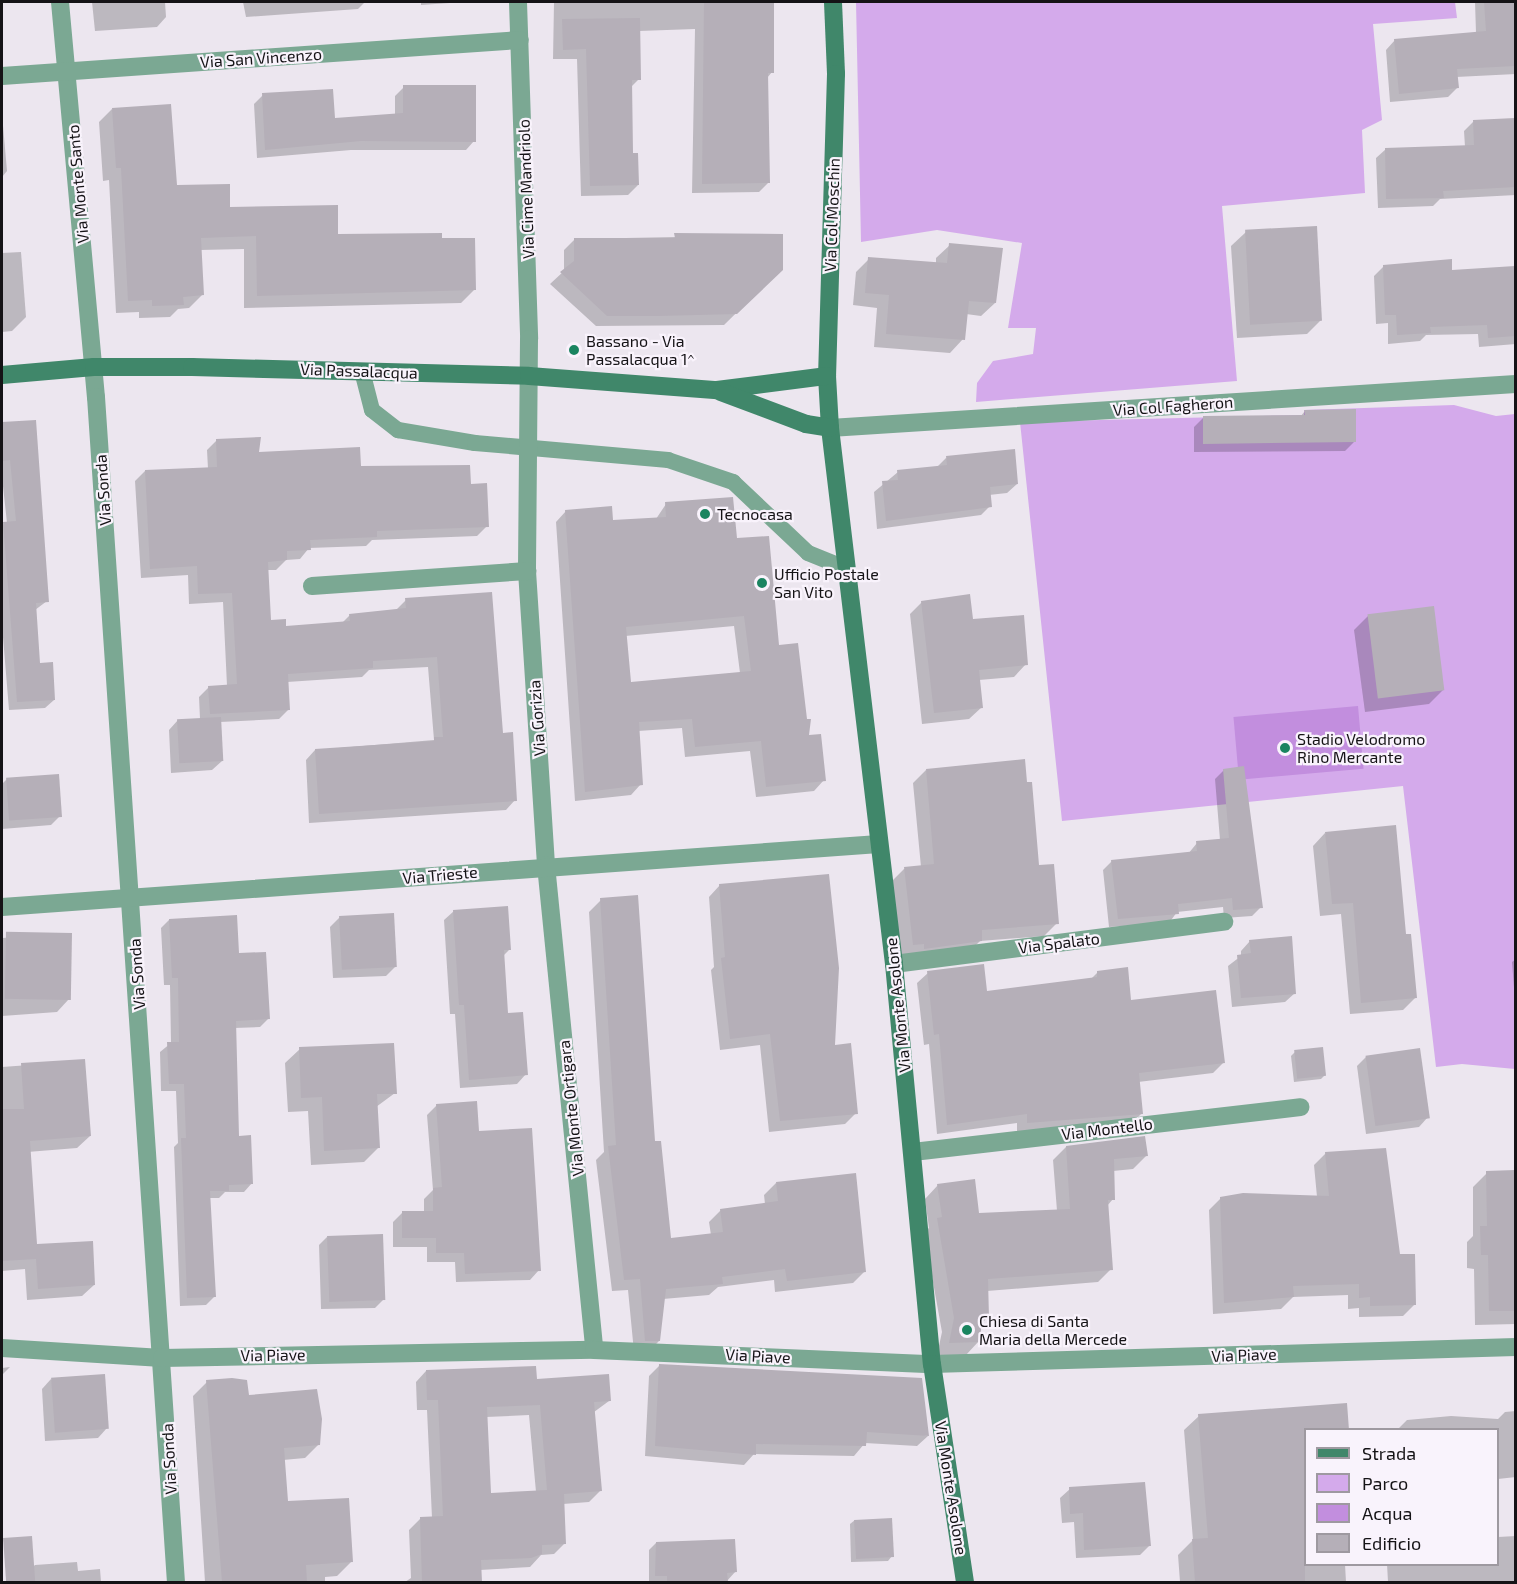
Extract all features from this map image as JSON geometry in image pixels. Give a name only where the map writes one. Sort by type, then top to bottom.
[{"type":"street","name":"Via Monte Santo","points":[[60,2],[94,367]]},
{"type":"street","name":"Via Cime Mandriolo","points":[[518,2],[529,376]]},
{"type":"street","name":"Via Col Moschin","points":[[830,428],[827,376],[836,74],[833,2]]},
{"type":"street","name":"Via San Vincenzo","points":[[2,76],[520,40]]},
{"type":"street","name":"Via Passalacqua","points":[[2,375],[94,367],[362,371],[529,376],[717,390]]},
{"type":"street","name":"Via Sonda","points":[[94,367],[176,1582]]},
{"type":"street","name":"Via Gorizia","points":[[529,376],[527,571],[546,865]]},
{"type":"street","points":[[717,390],[827,376]]},
{"type":"street","name":"Via Col Fagheron","points":[[830,428],[1515,384]]},
{"type":"street","points":[[717,390],[806,424],[830,428]]},
{"type":"street","name":"Via Monte Asolone","points":[[830,428],[894,964],[932,1364],[965,1582]]},
{"type":"street","points":[[312,586],[527,571]]},
{"type":"street","name":"Via Trieste","points":[[2,907],[131,899],[546,865],[879,844]]},
{"type":"street","name":"Via Monte Ortigara","points":[[546,865],[594,1350]]},
{"type":"street","name":"Via Spalato","points":[[894,964],[1224,922]]},
{"type":"street","name":"Via Montello","points":[[913,1152],[1300,1107]]},
{"type":"street","name":"Via Piave","points":[[2,1348],[162,1358],[594,1350],[932,1364],[1515,1347]]},
{"type":"lane","points":[[362,371],[372,410],[398,430],[527,448],[668,460],[733,482],[808,554],[845,568]]},
{"type":"green space","points":[[856,2],[1455,2],[1457,18],[1373,24],[1382,120],[1362,130],[1365,193],[1222,206],[1237,381],[976,402],[977,383],[993,361],[1033,354],[1036,328],[1008,328],[1022,243],[937,230],[861,242]]},
{"type":"green space","name":"Stadio Velodromo Rino Mercante","points":[[1454,405],[1496,416],[1515,414],[1515,1069],[1462,1064],[1436,1067],[1403,786],[1062,821],[1020,422],[1304,415],[1304,410]]},
{"type":"water","points":[[1358,706],[1363,769],[1239,780],[1233,717]]},
{"type":"building","points":[[704,2],[774,2],[774,73],[768,73],[770,183],[702,184]]},
{"type":"building","points":[[1484,2],[1515,2],[1515,66],[1457,69],[1459,88],[1399,94],[1394,39],[1486,31]]},
{"type":"building","points":[[640,18],[641,80],[632,80],[633,153],[638,153],[639,185],[590,186],[586,49],[563,50],[562,19]]},
{"type":"building","points":[[403,85],[476,85],[476,142],[361,141],[265,150],[262,93],[333,89],[335,118],[403,113]]},
{"type":"building","points":[[171,104],[177,185],[230,184],[230,207],[338,205],[338,234],[442,233],[442,238],[475,238],[476,290],[257,296],[256,236],[201,238],[204,295],[183,297],[184,305],[152,306],[152,300],[128,301],[121,168],[116,168],[112,108]]},
{"type":"building","points":[[1515,118],[1515,187],[1443,191],[1444,198],[1386,199],[1385,148],[1474,145],[1473,120]]},
{"type":"building","points":[[1317,226],[1322,321],[1250,325],[1245,230]]},
{"type":"building","points":[[674,233],[783,234],[783,270],[737,314],[657,316],[607,316],[560,272],[574,261],[574,238],[675,238]]},
{"type":"building","points":[[949,243],[1003,248],[996,303],[969,301],[965,340],[886,334],[889,295],[865,293],[868,257],[947,263]]},
{"type":"building","points":[[1452,259],[1452,270],[1515,266],[1515,336],[1488,338],[1487,325],[1430,327],[1431,333],[1397,335],[1396,315],[1385,315],[1383,265]]},
{"type":"building","points":[[1356,409],[1356,442],[1203,444],[1203,416],[1305,415],[1304,410]]},
{"type":"building","points":[[36,420],[49,602],[36,603],[40,663],[53,662],[55,700],[17,702],[3,522],[16,521],[10,460],[2,461],[2,422]]},
{"type":"building","points":[[261,437],[259,452],[360,447],[361,466],[470,465],[471,484],[487,483],[489,527],[377,531],[377,537],[310,540],[311,550],[287,551],[287,560],[268,562],[271,620],[286,619],[286,626],[350,621],[349,614],[406,608],[405,598],[492,592],[503,733],[513,732],[517,801],[319,814],[315,749],[434,741],[434,737],[443,737],[437,657],[373,661],[373,668],[288,674],[290,710],[210,714],[208,686],[237,684],[232,593],[198,594],[197,566],[150,569],[145,470],[217,467],[216,439]]},
{"type":"building","points":[[1015,449],[1018,484],[990,487],[992,507],[886,521],[882,481],[898,480],[897,470],[947,465],[946,456]]},
{"type":"building","points":[[733,497],[737,538],[769,536],[779,645],[798,643],[807,719],[811,719],[809,735],[821,734],[826,781],[766,787],[761,741],[695,747],[692,719],[639,722],[643,785],[585,792],[565,510],[612,506],[613,520],[666,517],[665,502]],"holes":[[[744,616],[751,671],[631,682],[626,627]]]},
{"type":"building","points":[[970,594],[973,619],[1024,615],[1028,665],[979,670],[983,708],[934,713],[921,601]]},
{"type":"building","points":[[1434,606],[1444,690],[1378,699],[1367,614]]},
{"type":"building","points":[[221,717],[223,761],[179,763],[177,719]]},
{"type":"building","points":[[1025,759],[1027,782],[1032,782],[1039,865],[1054,864],[1059,924],[982,930],[982,941],[924,949],[924,944],[913,945],[904,867],[934,864],[926,769]]},
{"type":"building","points":[[1244,766],[1263,908],[1233,910],[1232,898],[1178,904],[1179,914],[1118,919],[1111,860],[1197,851],[1196,841],[1229,838],[1223,769]]},
{"type":"building","points":[[59,774],[62,817],[9,821],[6,778]]},
{"type":"building","points":[[1396,825],[1406,934],[1411,934],[1417,998],[1361,1003],[1353,903],[1332,904],[1325,832]]},
{"type":"building","points":[[829,874],[839,968],[835,1045],[851,1043],[858,1114],[780,1121],[770,1034],[730,1039],[721,958],[725,957],[719,884]]},
{"type":"building","points":[[638,895],[655,1141],[661,1141],[671,1238],[723,1232],[720,1209],[778,1201],[776,1182],[856,1173],[866,1272],[787,1281],[785,1269],[722,1277],[723,1284],[666,1289],[660,1341],[645,1341],[640,1279],[624,1280],[608,1146],[616,1145],[600,898]]},
{"type":"building","points":[[508,906],[511,950],[504,950],[508,1013],[523,1012],[528,1075],[469,1080],[464,1005],[459,1005],[453,910]]},
{"type":"building","points":[[394,913],[397,967],[342,970],[339,916]]},
{"type":"building","points":[[237,915],[239,953],[266,952],[270,1019],[236,1021],[239,1136],[251,1135],[253,1184],[229,1185],[229,1191],[210,1191],[216,1297],[187,1298],[181,1138],[186,1138],[184,1084],[169,1084],[167,1042],[179,1042],[178,978],[172,978],[169,919]]},
{"type":"building","points":[[6,932],[72,933],[71,1000],[5,999]]},
{"type":"building","points":[[1292,936],[1296,994],[1241,998],[1237,955],[1251,953],[1249,940]]},
{"type":"building","points":[[984,964],[987,991],[1097,977],[1097,971],[1128,967],[1131,1000],[1216,990],[1225,1063],[1139,1073],[1143,1114],[1027,1123],[1027,1114],[947,1125],[939,1034],[934,1035],[927,971]]},
{"type":"building","points":[[394,1043],[397,1094],[377,1094],[380,1148],[324,1151],[322,1097],[301,1098],[299,1047]]},
{"type":"building","points":[[1323,1047],[1326,1076],[1297,1079],[1294,1050]]},
{"type":"building","points":[[1420,1048],[1430,1118],[1375,1126],[1366,1056]]},
{"type":"building","points":[[85,1059],[91,1136],[30,1141],[37,1244],[93,1241],[95,1285],[38,1289],[36,1259],[2,1261],[2,1109],[24,1109],[21,1063]]},
{"type":"building","points":[[477,1101],[479,1131],[532,1128],[541,1271],[465,1274],[464,1253],[436,1253],[436,1238],[402,1238],[402,1211],[433,1211],[433,1188],[442,1187],[436,1104]]},
{"type":"building","points":[[1145,1136],[1148,1156],[1114,1159],[1115,1200],[1108,1200],[1113,1270],[988,1279],[989,1318],[982,1317],[980,1342],[949,1343],[954,1318],[937,1218],[942,1217],[937,1184],[975,1179],[979,1213],[1070,1209],[1066,1146]]},
{"type":"building","points":[[1386,1148],[1400,1254],[1415,1254],[1416,1305],[1370,1306],[1370,1297],[1359,1298],[1359,1284],[1293,1286],[1294,1297],[1224,1303],[1220,1197],[1243,1193],[1329,1196],[1325,1152]]},
{"type":"building","points":[[1515,1170],[1515,1311],[1489,1311],[1488,1255],[1481,1255],[1480,1226],[1487,1226],[1486,1171]]},
{"type":"building","points":[[383,1234],[385,1300],[329,1302],[327,1236]]},
{"type":"building","points":[[659,1364],[922,1378],[929,1436],[867,1432],[866,1446],[756,1444],[756,1455],[655,1446]]},
{"type":"building","points":[[536,1366],[537,1379],[609,1374],[611,1401],[594,1402],[602,1491],[564,1494],[566,1544],[542,1545],[542,1554],[531,1558],[481,1560],[482,1582],[422,1582],[420,1517],[443,1516],[438,1400],[427,1400],[426,1370]],"holes":[[[540,1405],[547,1490],[491,1493],[487,1407]]]},
{"type":"building","points":[[105,1374],[109,1429],[55,1433],[51,1378]]},
{"type":"building","points":[[232,1378],[247,1380],[249,1395],[317,1389],[322,1419],[320,1445],[284,1448],[288,1501],[349,1498],[353,1562],[306,1565],[307,1582],[222,1582],[206,1380]]},
{"type":"building","points":[[1347,1403],[1349,1428],[1304,1428],[1305,1582],[1195,1582],[1192,1539],[1208,1538],[1198,1414]]},
{"type":"building","points":[[1145,1482],[1151,1546],[1084,1550],[1083,1513],[1070,1514],[1069,1487]]},
{"type":"building","points":[[892,1518],[894,1557],[856,1559],[854,1520]]},
{"type":"building","points":[[32,1536],[35,1582],[6,1582],[3,1538]]},
{"type":"building","points":[[735,1539],[737,1572],[727,1573],[728,1582],[667,1582],[667,1576],[655,1576],[656,1542]]},
{"type":"place","name":"Bassano - Via Passalacqua 1^","points":[[574,350]]},
{"type":"place","name":"Tecnocasa","points":[[705,514]]},
{"type":"place","name":"Ufficio Postale San Vito","points":[[762,583]]},
{"type":"place","name":"Stadio Velodromo Rino Mercante","points":[[1285,748]]},
{"type":"place","name":"Chiesa di Santa Maria della Mercede","points":[[967,1330]]}]
